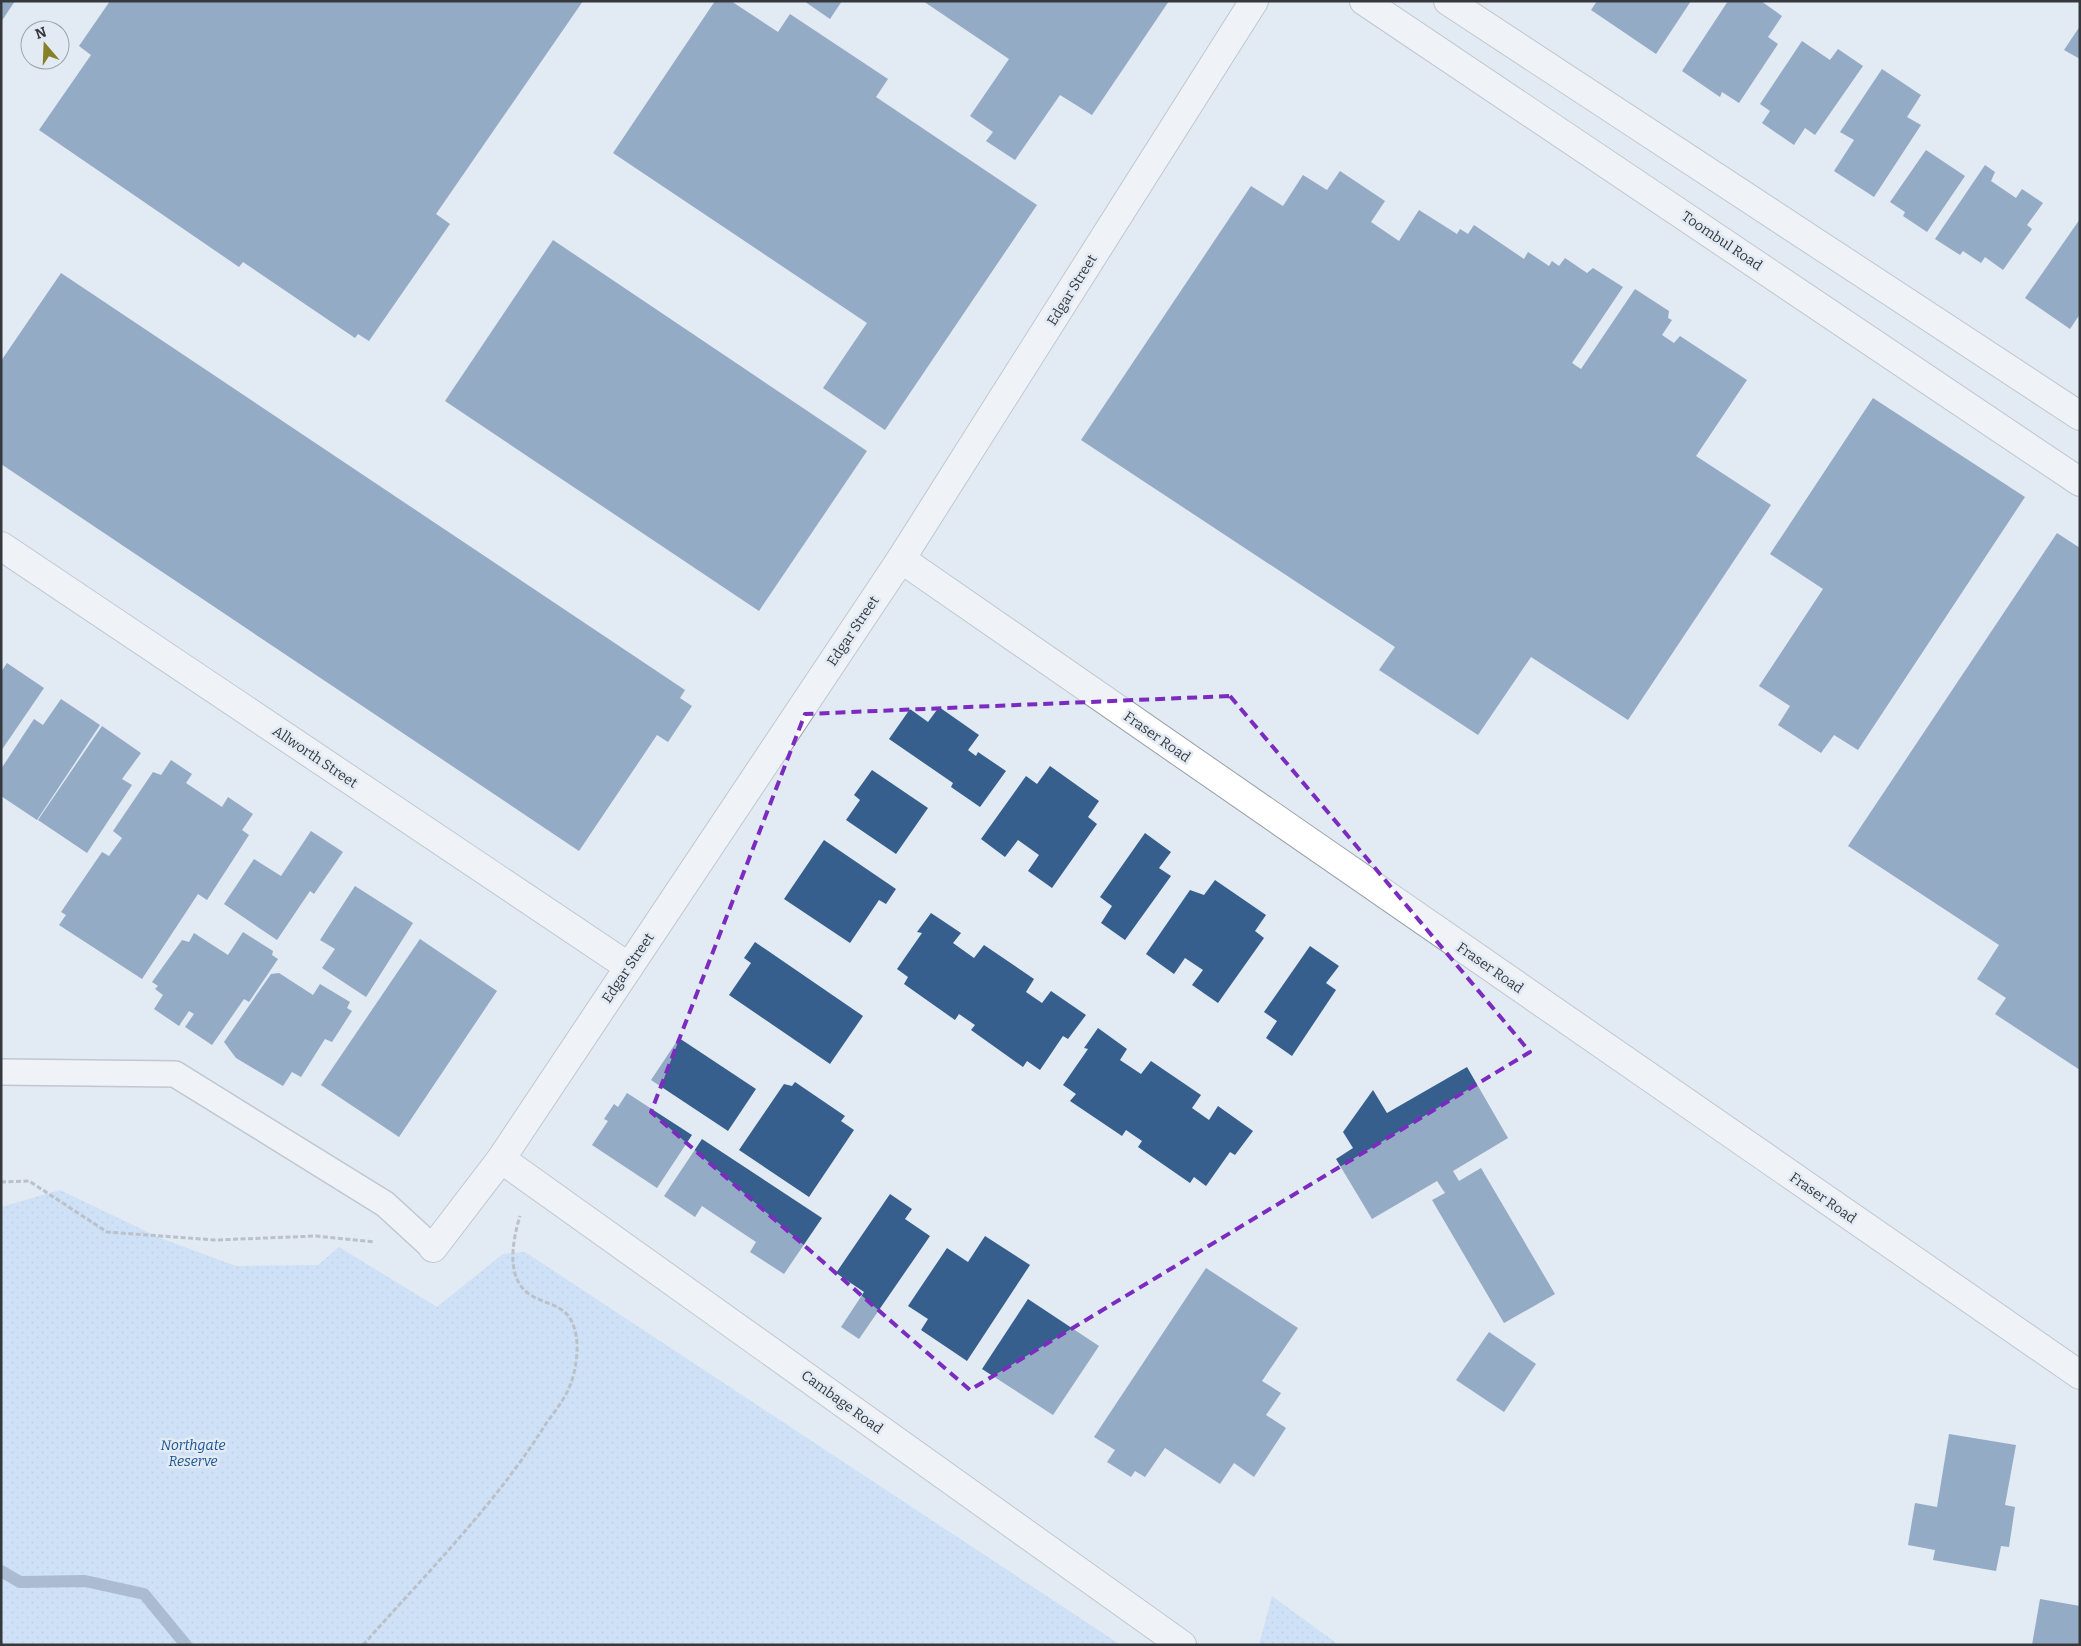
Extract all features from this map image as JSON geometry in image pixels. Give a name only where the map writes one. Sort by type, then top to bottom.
[{"type":"street","name":"Edgar Street","points":[[433,1248],[501,1159],[901,559],[1254,1]]},
{"type":"street","name":"Toombul Road","points":[[1364,1],[2080,482]]},
{"type":"street","points":[[1448,1],[2080,416]]},
{"type":"street","name":"Allworth Street","points":[[1,546],[628,967]]},
{"type":"street","name":"Fraser Road","points":[[901,559],[2080,1375]]},
{"type":"street","name":"Cambage Road","points":[[501,1159],[1182,1645]]},
{"type":"lane","points":[[1,1072],[175,1074],[385,1204],[433,1248]]},
{"type":"path","points":[[363,1645],[476,1518],[519,1465],[569,1387],[579,1346],[572,1322],[563,1310],[528,1294],[519,1284],[514,1268],[515,1231],[531,1180]]},
{"type":"path","points":[[1,1182],[29,1181],[107,1232],[215,1240],[316,1236],[433,1248]]},
{"type":"highlighted area","points":[[1230,696],[1530,1052],[970,1390],[651,1112],[805,714]]},
{"type":"green space","name":"Northgate Reserve","points":[[60,1190],[160,1238],[236,1266],[318,1265],[339,1247],[437,1307],[503,1254],[525,1252],[1121,1645],[1,1645],[1,1207]]},
{"type":"green space","points":[[1272,1596],[1339,1645],[1259,1645]]},
{"type":"building","points":[[1,1],[15,1],[1,22]]},
{"type":"building","points":[[110,1],[583,1],[436,214],[450,224],[369,341],[358,334],[355,338],[243,262],[239,267],[39,130],[91,55],[79,46]]},
{"type":"building","points":[[715,1],[731,1],[778,32],[790,14],[888,79],[876,97],[1037,205],[885,430],[823,388],[867,323],[613,153]]},
{"type":"building","points":[[804,1],[842,1],[830,19]]},
{"type":"building","points":[[923,1],[1169,1],[1092,115],[1060,95],[1015,160],[986,141],[993,132],[970,116],[1009,59]]},
{"type":"building","points":[[1597,1],[1691,1],[1656,54],[1591,10]]},
{"type":"building","points":[[1728,1],[1761,1],[1782,16],[1768,37],[1778,44],[1739,103],[1722,92],[1720,97],[1682,71]]},
{"type":"building","points":[[2080,26],[2080,59],[2064,50]]},
{"type":"building","points":[[1802,41],[1830,60],[1838,49],[1863,66],[1815,135],[1805,128],[1794,145],[1762,123],[1770,111],[1760,104]]},
{"type":"building","points":[[1882,69],[1921,95],[1907,117],[1921,125],[1874,197],[1834,171],[1854,140],[1840,132]]},
{"type":"building","points":[[1926,150],[1965,176],[1927,232],[1903,216],[1905,212],[1890,202]]},
{"type":"building","points":[[1985,165],[1995,172],[1991,181],[2016,198],[2022,189],[2043,203],[2027,225],[2032,229],[2003,270],[1985,257],[1981,263],[1963,251],[1960,255],[1935,239]]},
{"type":"building","points":[[1340,171],[1385,201],[1371,222],[1399,241],[1419,210],[1457,234],[1460,229],[1468,234],[1474,225],[1524,259],[1528,252],[1549,266],[1552,261],[1559,266],[1565,258],[1587,273],[1593,268],[1623,287],[1572,363],[1581,369],[1635,289],[1669,311],[1668,318],[1672,320],[1662,335],[1674,343],[1680,336],[1747,380],[1696,456],[1771,505],[1628,720],[1531,657],[1478,735],[1379,670],[1395,647],[1081,440],[1251,186],[1283,206],[1303,175],[1327,190]]},
{"type":"building","points":[[2080,219],[2080,314],[2070,329],[2025,298]]},
{"type":"building","points":[[553,240],[867,451],[759,611],[445,401]]},
{"type":"building","points":[[61,273],[685,690],[680,698],[692,706],[668,742],[657,735],[579,851],[1,464],[1,361]]},
{"type":"building","points":[[1873,398],[2025,497],[1858,750],[1834,735],[1821,753],[1778,725],[1790,706],[1759,686],[1823,589],[1770,554]]},
{"type":"building","points":[[2057,533],[2080,548],[2080,1070],[1995,1014],[2006,998],[1977,979],[1999,945],[1848,846]]},
{"type":"building","points":[[7,663],[44,688],[1,751],[1,672]]},
{"type":"building","points":[[61,699],[100,725],[37,820],[1,796],[1,769],[34,719],[43,725]]},
{"type":"building","points":[[939,707],[979,735],[968,750],[976,756],[978,752],[1006,771],[980,807],[951,787],[953,783],[889,739],[910,709],[928,722]]},
{"type":"building","points":[[102,726],[141,753],[122,779],[132,785],[87,853],[38,820]]},
{"type":"building","points":[[171,760],[192,774],[186,783],[222,807],[228,797],[253,814],[242,830],[249,835],[207,900],[198,894],[142,979],[59,925],[66,915],[61,912],[102,852],[109,856],[122,838],[113,831],[153,772],[161,775]]},
{"type":"building","points":[[1050,766],[1099,801],[1088,817],[1097,824],[1052,888],[1028,871],[1039,855],[1018,840],[1005,857],[981,839],[1026,776],[1037,784]]},
{"type":"building","points":[[872,770],[928,808],[896,854],[846,820],[860,800],[854,795]]},
{"type":"building","points":[[311,831],[343,852],[314,894],[310,891],[277,940],[224,904],[254,859],[281,876]]},
{"type":"building","points":[[1145,833],[1171,852],[1159,868],[1171,876],[1125,940],[1101,923],[1112,906],[1100,897]]},
{"type":"building","points":[[824,840],[896,889],[886,904],[879,900],[850,943],[784,899]]},
{"type":"building","points":[[1215,880],[1266,915],[1255,931],[1264,938],[1218,1003],[1192,985],[1203,970],[1185,958],[1174,974],[1146,954],[1190,890],[1204,895]]},
{"type":"building","points":[[355,886],[413,923],[366,997],[322,968],[335,949],[320,940]]},
{"type":"building","points":[[931,913],[961,933],[953,943],[974,958],[984,945],[1034,979],[1026,992],[1042,1003],[1051,991],[1086,1015],[1068,1039],[1063,1036],[1040,1070],[1027,1061],[1023,1067],[971,1030],[975,1025],[959,1014],[955,1020],[904,984],[908,977],[897,969],[922,933],[917,932]]},
{"type":"building","points":[[243,932],[273,951],[272,955],[278,959],[249,1002],[244,999],[212,1045],[185,1027],[194,1014],[189,1011],[179,1026],[154,1009],[163,995],[155,989],[158,986],[152,982],[182,940],[189,942],[194,933],[228,955]]},
{"type":"building","points":[[420,939],[497,991],[399,1137],[321,1085]]},
{"type":"building","points":[[755,942],[863,1016],[830,1064],[729,995],[751,963],[744,958]]},
{"type":"building","points":[[1310,946],[1339,966],[1326,983],[1336,990],[1292,1056],[1266,1038],[1277,1021],[1264,1012]]},
{"type":"building","points":[[279,973],[313,995],[320,984],[350,1002],[347,1008],[352,1011],[332,1042],[325,1039],[301,1077],[292,1072],[283,1086],[236,1058],[224,1042],[271,974]]},
{"type":"building","points":[[1098,1028],[1127,1049],[1120,1060],[1141,1074],[1151,1061],[1201,1095],[1192,1108],[1209,1120],[1218,1106],[1253,1131],[1235,1155],[1230,1152],[1206,1186],[1194,1177],[1190,1183],[1138,1147],[1142,1141],[1126,1130],[1122,1136],[1070,1101],[1076,1094],[1063,1085],[1088,1049],[1084,1048]]},
{"type":"building","points":[[679,1038],[756,1089],[728,1131],[651,1080]]},
{"type":"building","points":[[1467,1067],[1508,1138],[1453,1171],[1459,1181],[1481,1168],[1555,1294],[1504,1323],[1432,1200],[1445,1193],[1437,1181],[1372,1219],[1336,1159],[1353,1148],[1343,1132],[1373,1090],[1387,1113]]},
{"type":"building","points":[[795,1082],[845,1116],[841,1121],[854,1130],[809,1197],[739,1150],[784,1084],[792,1086]]},
{"type":"building","points":[[627,1093],[692,1135],[657,1188],[592,1145],[608,1121],[604,1119],[614,1104],[618,1107]]},
{"type":"building","points":[[702,1139],[822,1218],[784,1274],[750,1252],[756,1242],[702,1206],[695,1217],[664,1196]]},
{"type":"building","points":[[890,1194],[912,1209],[905,1219],[930,1236],[859,1339],[841,1327],[864,1292],[836,1273]]},
{"type":"building","points":[[985,1236],[1030,1265],[967,1361],[921,1330],[928,1319],[908,1306],[947,1248],[968,1262]]},
{"type":"building","points":[[1206,1268],[1298,1328],[1262,1381],[1281,1393],[1266,1415],[1286,1428],[1254,1477],[1234,1463],[1220,1484],[1165,1448],[1145,1477],[1135,1471],[1131,1477],[1107,1462],[1115,1450],[1094,1437]]},
{"type":"building","points":[[1028,1299],[1099,1346],[1053,1415],[982,1369]]},
{"type":"building","points":[[1489,1332],[1536,1364],[1504,1412],[1456,1380]]},
{"type":"building","points":[[1949,1434],[2016,1445],[2005,1505],[2015,1507],[2009,1547],[2001,1546],[1996,1571],[1933,1560],[1935,1550],[1908,1545],[1915,1503],[1937,1507]]},
{"type":"building","points":[[2040,1599],[2080,1606],[2080,1645],[2032,1645]]},
{"type":"waterway","points":[[1,1571],[20,1582],[85,1581],[144,1594],[186,1645]]}]
